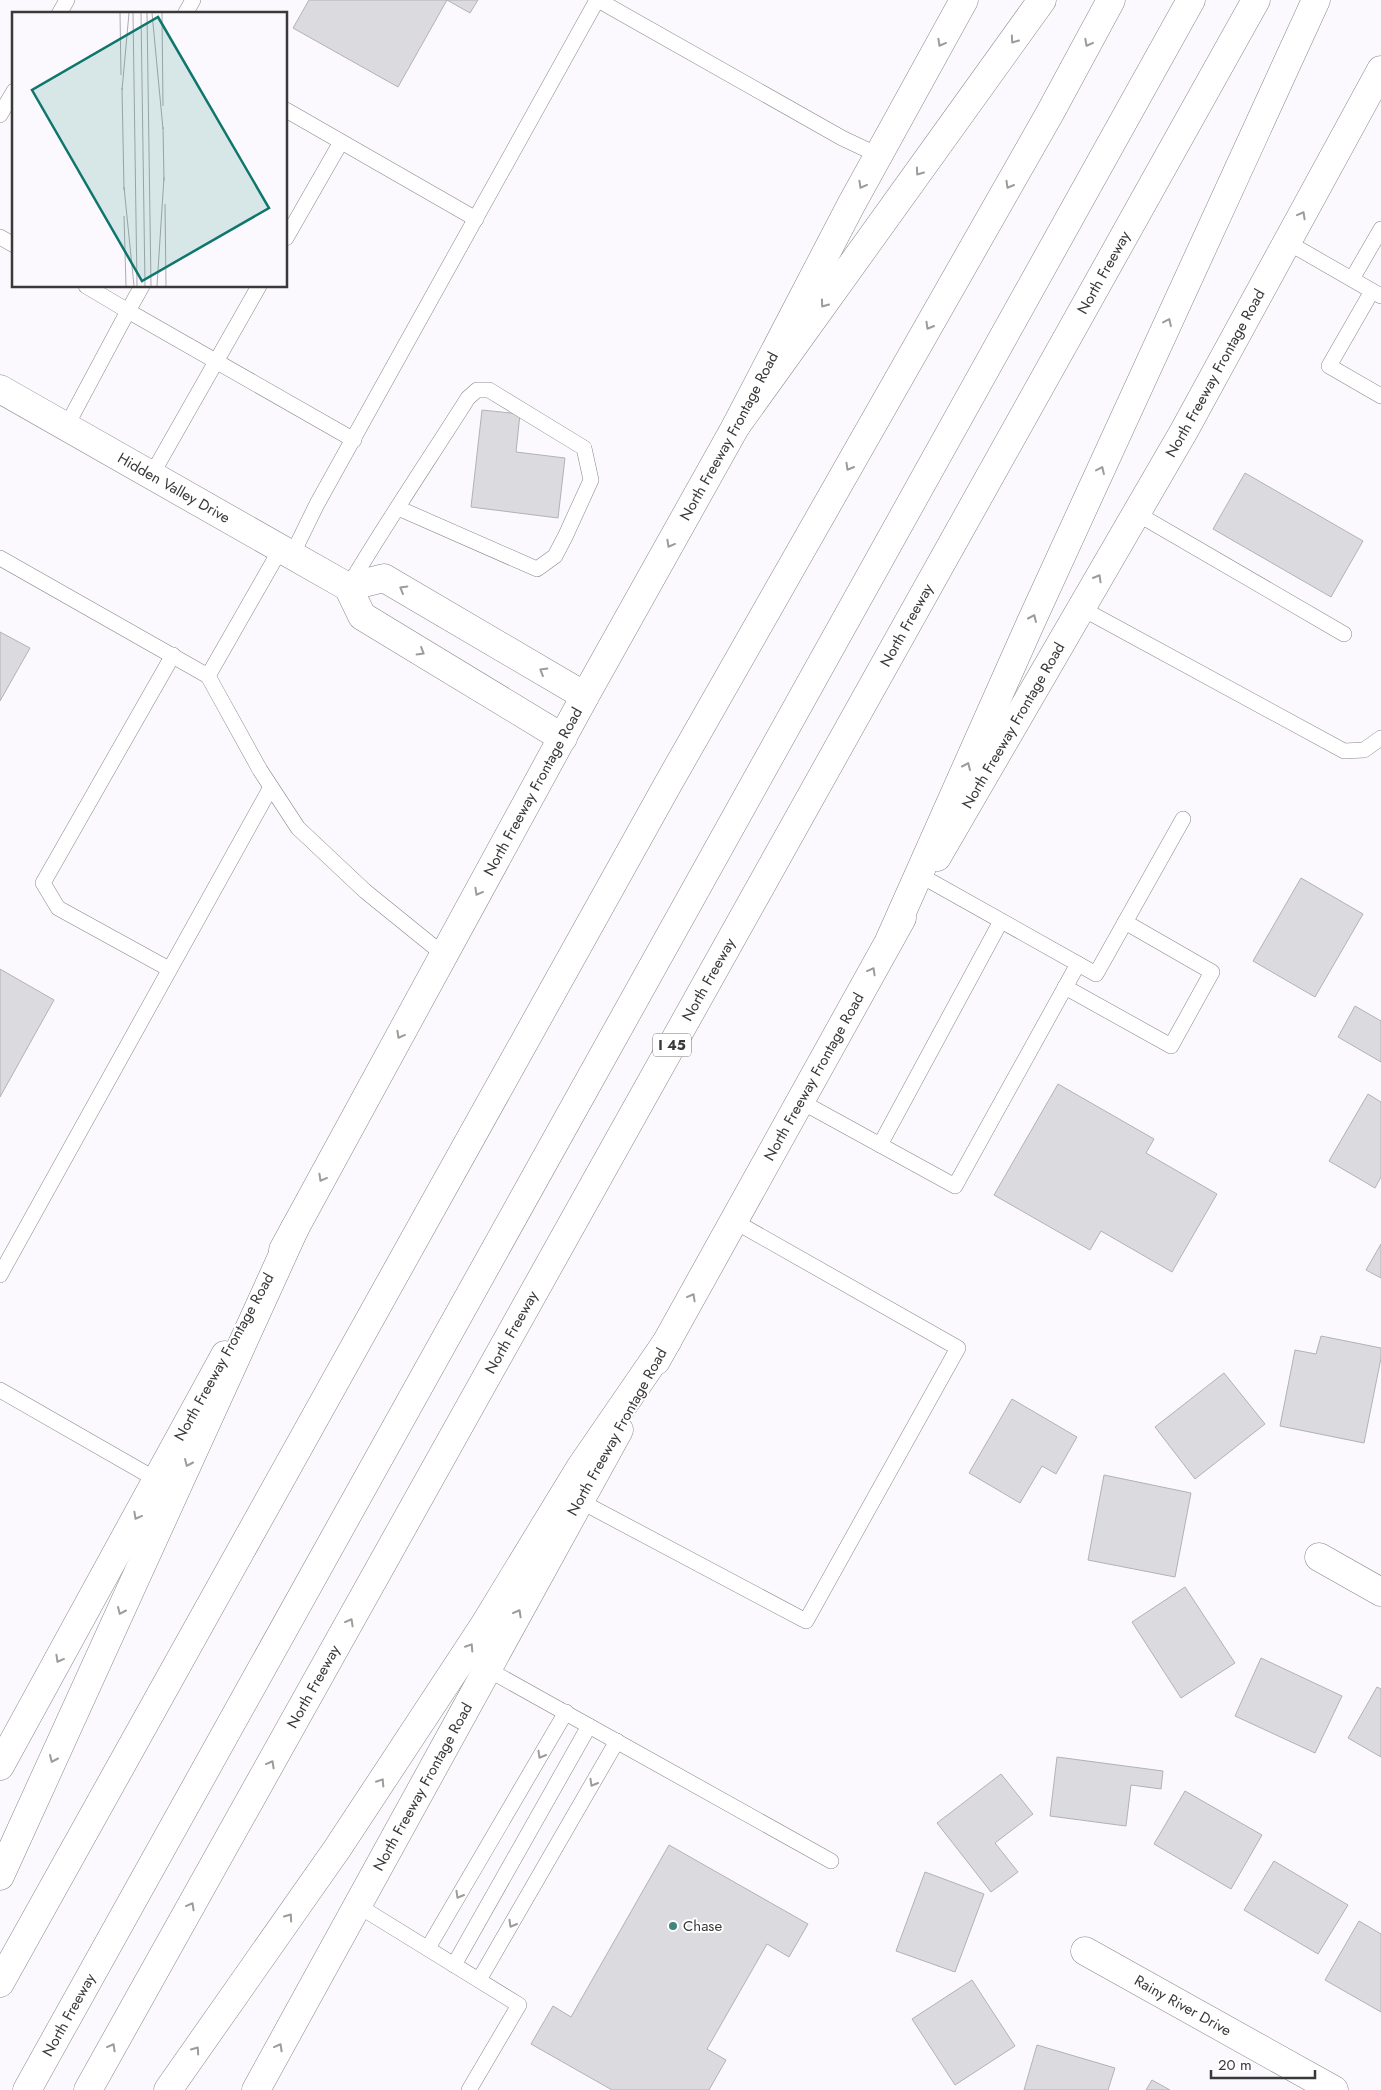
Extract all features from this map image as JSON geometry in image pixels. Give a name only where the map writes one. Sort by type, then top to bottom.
[{"type":"main road","name":"North Freeway Frontage Road","points":[[0,1766],[585,696],[736,426],[878,155],[964,0]]},
{"type":"main road","points":[[736,426],[1042,0]]},
{"type":"main road","points":[[0,1983],[654,810],[1050,113],[1111,0]]},
{"type":"main road","name":"North Freeway","points":[[27,2090],[1191,0]]},
{"type":"main road","name":"North Freeway","points":[[88,2090],[1256,0]]},
{"type":"main road","points":[[890,939],[1031,622],[1316,0]]},
{"type":"main road","name":"North Freeway Frontage Road","points":[[256,2090],[890,939],[1184,431],[1381,70]]},
{"type":"main road","name":"Hidden Valley Drive","points":[[0,389],[286,554],[348,587]]},
{"type":"main road","points":[[563,738],[362,616],[348,587],[384,578],[585,696]]},
{"type":"main road","points":[[0,1876],[295,1228]]},
{"type":"main road","points":[[168,2090],[337,1850],[483,1627],[580,1468],[668,1340]]},
{"type":"main road","points":[[1319,1557],[1381,1592]]},
{"type":"main road","name":"Rainy River Drive","points":[[1085,1951],[1334,2090]]},
{"type":"lane","points":[[60,12],[67,0]]},
{"type":"lane","points":[[186,12],[192,0]]},
{"type":"lane","points":[[208,676],[317,504],[354,440],[598,0],[842,138],[878,155]]},
{"type":"lane","points":[[0,115],[12,94]]},
{"type":"lane","points":[[288,111],[476,220]]},
{"type":"lane","points":[[288,235],[341,142]]},
{"type":"lane","points":[[1352,279],[1381,229]]},
{"type":"lane","points":[[0,237],[12,244]]},
{"type":"lane","points":[[1287,242],[1377,293],[1329,366],[1381,396]]},
{"type":"lane","points":[[89,288],[354,440]]},
{"type":"lane","points":[[66,427],[141,288]]},
{"type":"lane","points":[[151,476],[258,288]]},
{"type":"lane","points":[[348,587],[377,538],[468,398],[477,390],[489,390],[584,448],[591,480],[566,537],[554,556],[537,569],[398,508]]},
{"type":"lane","points":[[1136,513],[1344,634]]},
{"type":"lane","points":[[0,558],[208,676],[270,787],[298,828],[364,891],[444,955]]},
{"type":"lane","points":[[1081,608],[1344,751],[1364,750],[1381,738]]},
{"type":"lane","points":[[169,969],[58,908],[43,883],[173,655]]},
{"type":"lane","points":[[0,1275],[270,787]]},
{"type":"lane","points":[[925,878],[1096,974],[1183,819]]},
{"type":"lane","points":[[880,1145],[1001,921]]},
{"type":"lane","points":[[1065,987],[1171,1046],[1212,972],[1125,922]]},
{"type":"lane","points":[[800,1101],[955,1186],[1078,964]]},
{"type":"lane","points":[[580,1501],[806,1621],[958,1348],[734,1221]]},
{"type":"lane","points":[[0,1390],[157,1480]]},
{"type":"lane","points":[[487,1669],[831,1861]]},
{"type":"lane","points":[[428,1948],[566,1712]]},
{"type":"lane","points":[[454,1965],[589,1726]]},
{"type":"lane","points":[[479,1980],[617,1741]]},
{"type":"lane","points":[[357,1905],[519,2005],[469,2090]]},
{"type":"building","points":[[309,0],[447,0],[398,87],[293,28]]},
{"type":"building","points":[[447,0],[478,0],[470,13]]},
{"type":"building","points":[[482,410],[520,414],[516,452],[565,458],[558,518],[471,507]]},
{"type":"building","points":[[1245,473],[1363,541],[1331,597],[1213,529]]},
{"type":"building","points":[[0,632],[30,648],[0,701]]},
{"type":"building","points":[[1301,878],[1363,914],[1315,997],[1253,961]]},
{"type":"building","points":[[0,969],[54,1000],[0,1097]]},
{"type":"building","points":[[1355,1006],[1381,1021],[1381,1062],[1338,1037]]},
{"type":"building","points":[[1058,1084],[1154,1139],[1146,1153],[1217,1194],[1172,1272],[1101,1231],[1090,1250],[994,1195]]},
{"type":"building","points":[[1368,1094],[1381,1102],[1381,1177],[1375,1188],[1329,1161]]},
{"type":"building","points":[[1381,1244],[1381,1278],[1366,1270]]},
{"type":"building","points":[[1321,1336],[1381,1348],[1381,1358],[1364,1443],[1280,1426],[1295,1350],[1316,1354]]},
{"type":"building","points":[[1224,1373],[1265,1424],[1195,1479],[1155,1427]]},
{"type":"building","points":[[1012,1399],[1077,1437],[1056,1474],[1042,1466],[1020,1503],[969,1473]]},
{"type":"building","points":[[1104,1475],[1191,1493],[1175,1577],[1088,1560]]},
{"type":"building","points":[[1185,1587],[1235,1663],[1181,1698],[1132,1622]]},
{"type":"building","points":[[1261,1658],[1342,1696],[1315,1753],[1235,1716]]},
{"type":"building","points":[[1377,1687],[1381,1689],[1381,1757],[1348,1738]]},
{"type":"building","points":[[1057,1757],[1163,1771],[1161,1789],[1131,1785],[1126,1826],[1050,1816]]},
{"type":"building","points":[[1001,1774],[1033,1814],[995,1843],[1018,1872],[991,1892],[937,1823]]},
{"type":"building","points":[[1185,1791],[1262,1835],[1231,1889],[1154,1844]]},
{"type":"building","points":[[669,1845],[808,1924],[789,1957],[767,1944],[707,2049],[726,2060],[709,2090],[612,2090],[531,2044],[553,2006],[571,2017]]},
{"type":"building","points":[[1274,1861],[1348,1905],[1318,1954],[1244,1910]]},
{"type":"building","points":[[925,1872],[984,1894],[955,1972],[896,1951]]},
{"type":"building","points":[[1359,1921],[1381,1934],[1381,2012],[1325,1980]]},
{"type":"building","points":[[972,1980],[1015,2046],[955,2085],[912,2019]]},
{"type":"building","points":[[1037,2045],[1115,2068],[1108,2090],[1024,2090]]},
{"type":"building","points":[[1152,2080],[1170,2090],[1146,2090]]},
{"type":"place","name":"Chase","points":[[673,1926]]}]
